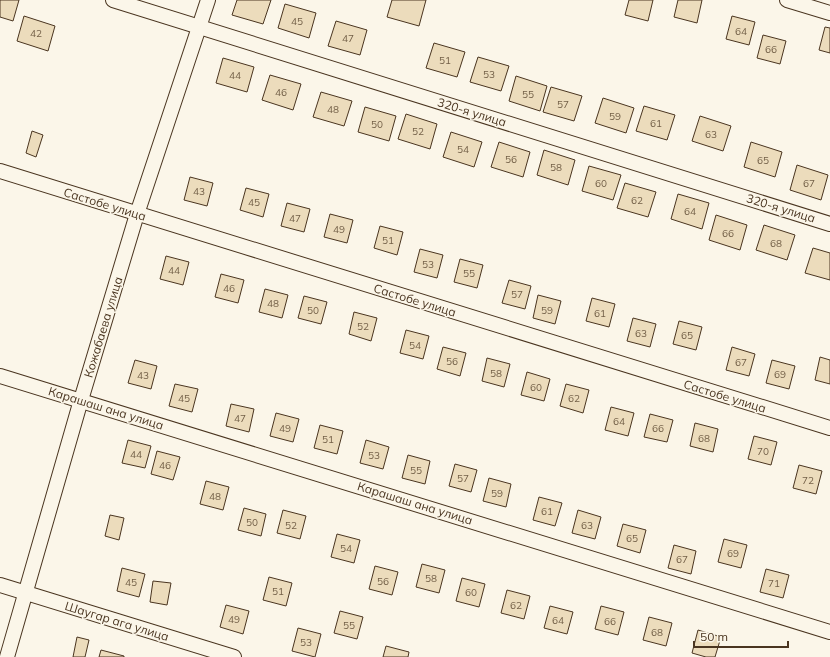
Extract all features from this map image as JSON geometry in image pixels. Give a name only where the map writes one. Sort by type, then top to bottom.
[{"type":"street","name":"320-я улица","points":[[113,0],[830,224]]},
{"type":"street","name":"Кожабаева улица","points":[[7,657],[81,400],[137,214],[208,0]]},
{"type":"street","points":[[787,0],[830,13]]},
{"type":"street","name":"Састобе улица","points":[[0,172],[830,428]]},
{"type":"street","name":"Карашаш ана улица","points":[[0,376],[830,632]]},
{"type":"street","name":"Шаугар ага улица","points":[[0,585],[234,657]]},
{"type":"building","points":[[0,0],[19,0],[13,21],[0,17]]},
{"type":"building","points":[[237,0],[271,0],[263,24],[232,15]]},
{"type":"building","points":[[392,0],[426,0],[419,26],[387,17]]},
{"type":"building","points":[[629,0],[653,0],[648,21],[625,15]]},
{"type":"building","points":[[678,0],[702,0],[697,23],[674,17]]},
{"type":"building","points":[[285,4],[316,13],[309,38],[278,28]]},
{"type":"building","points":[[24,16],[55,26],[48,51],[17,41]]},
{"type":"building","points":[[732,16],[755,22],[749,45],[726,39]]},
{"type":"building","points":[[336,21],[367,30],[360,55],[328,46]]},
{"type":"building","points":[[825,27],[830,28],[830,53],[819,50]]},
{"type":"building","points":[[763,35],[786,41],[780,64],[757,58]]},
{"type":"building","points":[[434,43],[465,52],[457,77],[426,68]]},
{"type":"building","points":[[478,57],[509,66],[501,91],[470,82]]},
{"type":"building","points":[[223,58],[254,67],[247,92],[216,83]]},
{"type":"building","points":[[270,75],[301,84],[293,110],[262,100]]},
{"type":"building","points":[[516,76],[547,86],[540,111],[509,101]]},
{"type":"building","points":[[551,87],[582,96],[574,121],[543,112]]},
{"type":"building","points":[[321,92],[352,101],[344,126],[313,117]]},
{"type":"building","points":[[603,98],[634,108],[626,133],[595,123]]},
{"type":"building","points":[[644,106],[675,115],[667,140],[636,131]]},
{"type":"building","points":[[365,107],[396,116],[389,141],[358,132]]},
{"type":"building","points":[[406,114],[437,124],[430,149],[398,139]]},
{"type":"building","points":[[700,116],[731,126],[723,151],[692,141]]},
{"type":"building","points":[[32,131],[43,135],[36,157],[26,153]]},
{"type":"building","points":[[451,132],[482,142],[474,167],[443,157]]},
{"type":"building","points":[[499,142],[530,152],[523,177],[491,167]]},
{"type":"building","points":[[751,142],[782,152],[775,177],[744,167]]},
{"type":"building","points":[[544,150],[575,160],[568,185],[537,175]]},
{"type":"building","points":[[797,165],[828,175],[821,200],[790,190]]},
{"type":"building","points":[[589,166],[621,175],[613,200],[582,191]]},
{"type":"building","points":[[190,177],[213,183],[207,206],[184,200]]},
{"type":"building","points":[[625,183],[656,192],[648,217],[617,208]]},
{"type":"building","points":[[246,188],[269,194],[263,217],[240,210]]},
{"type":"building","points":[[678,194],[709,203],[702,229],[671,219]]},
{"type":"building","points":[[287,203],[310,209],[304,232],[281,226]]},
{"type":"building","points":[[330,214],[353,220],[347,243],[324,237]]},
{"type":"building","points":[[716,215],[747,225],[740,250],[709,240]]},
{"type":"building","points":[[764,225],[795,235],[787,260],[756,250]]},
{"type":"building","points":[[380,226],[403,232],[397,255],[374,248]]},
{"type":"building","points":[[813,248],[830,253],[830,280],[805,273]]},
{"type":"building","points":[[420,249],[443,255],[437,278],[414,272]]},
{"type":"building","points":[[166,256],[189,262],[183,285],[160,279]]},
{"type":"building","points":[[460,259],[483,265],[477,288],[454,282]]},
{"type":"building","points":[[221,274],[244,280],[238,303],[215,297]]},
{"type":"building","points":[[509,280],[531,286],[525,309],[502,303]]},
{"type":"building","points":[[265,289],[288,295],[282,318],[259,312]]},
{"type":"building","points":[[538,295],[561,301],[555,324],[533,318]]},
{"type":"building","points":[[304,296],[327,302],[321,324],[298,318]]},
{"type":"building","points":[[592,298],[615,304],[609,327],[586,321]]},
{"type":"building","points":[[354,312],[377,318],[371,341],[349,334]]},
{"type":"building","points":[[633,318],[656,324],[650,347],[627,341]]},
{"type":"building","points":[[679,321],[702,327],[696,350],[673,344]]},
{"type":"building","points":[[406,330],[429,336],[423,359],[400,353]]},
{"type":"building","points":[[443,347],[466,353],[460,376],[437,369]]},
{"type":"building","points":[[732,347],[755,354],[749,376],[726,370]]},
{"type":"building","points":[[820,357],[830,360],[830,384],[815,380]]},
{"type":"building","points":[[487,358],[510,364],[504,387],[482,381]]},
{"type":"building","points":[[135,360],[157,366],[151,389],[128,383]]},
{"type":"building","points":[[772,360],[795,366],[789,389],[766,383]]},
{"type":"building","points":[[527,372],[550,379],[544,401],[521,395]]},
{"type":"building","points":[[175,384],[198,389],[192,412],[169,406]]},
{"type":"building","points":[[566,384],[589,390],[583,413],[560,406]]},
{"type":"building","points":[[231,404],[254,409],[249,432],[226,426]]},
{"type":"building","points":[[611,407],[634,413],[628,436],[605,430]]},
{"type":"building","points":[[276,413],[299,419],[293,442],[270,436]]},
{"type":"building","points":[[650,414],[673,420],[667,442],[644,437]]},
{"type":"building","points":[[695,423],[718,429],[713,452],[690,446]]},
{"type":"building","points":[[320,425],[343,431],[337,454],[314,448]]},
{"type":"building","points":[[754,436],[777,442],[771,465],[748,459]]},
{"type":"building","points":[[128,440],[151,446],[145,468],[122,463]]},
{"type":"building","points":[[366,440],[389,447],[383,469],[360,463]]},
{"type":"building","points":[[157,451],[180,457],[173,480],[151,474]]},
{"type":"building","points":[[408,455],[430,461],[425,484],[402,478]]},
{"type":"building","points":[[455,464],[477,470],[471,492],[449,486]]},
{"type":"building","points":[[799,465],[822,471],[816,494],[793,488]]},
{"type":"building","points":[[489,478],[511,484],[506,507],[483,501]]},
{"type":"building","points":[[206,481],[229,487],[223,510],[200,504]]},
{"type":"building","points":[[539,497],[562,503],[555,526],[533,520]]},
{"type":"building","points":[[244,508],[266,514],[261,536],[238,530]]},
{"type":"building","points":[[283,510],[306,516],[300,539],[277,533]]},
{"type":"building","points":[[578,510],[601,517],[595,539],[572,533]]},
{"type":"building","points":[[110,515],[124,518],[119,540],[105,536]]},
{"type":"building","points":[[623,524],[646,530],[640,553],[617,546]]},
{"type":"building","points":[[337,534],[360,540],[354,563],[331,557]]},
{"type":"building","points":[[724,539],[747,545],[741,568],[718,562]]},
{"type":"building","points":[[674,545],[696,551],[691,574],[668,568]]},
{"type":"building","points":[[422,564],[445,570],[439,593],[416,587]]},
{"type":"building","points":[[375,566],[398,572],[392,595],[369,589]]},
{"type":"building","points":[[122,568],[145,574],[139,597],[117,591]]},
{"type":"building","points":[[766,569],[789,575],[783,598],[760,592]]},
{"type":"building","points":[[269,577],[292,583],[286,606],[263,600]]},
{"type":"building","points":[[462,578],[485,584],[479,607],[456,601]]},
{"type":"building","points":[[153,581],[171,583],[167,605],[150,602]]},
{"type":"building","points":[[507,590],[530,596],[524,619],[501,613]]},
{"type":"building","points":[[226,605],[249,611],[243,634],[220,627]]},
{"type":"building","points":[[550,606],[573,612],[567,634],[544,628]]},
{"type":"building","points":[[601,606],[624,612],[618,635],[595,629]]},
{"type":"building","points":[[340,611],[363,617],[357,639],[334,633]]},
{"type":"building","points":[[649,617],[672,623],[666,646],[643,640]]},
{"type":"building","points":[[298,628],[321,634],[315,657],[292,651]]},
{"type":"building","points":[[698,630],[721,637],[715,657],[706,657],[692,653]]},
{"type":"building","points":[[77,637],[89,640],[85,657],[73,657]]},
{"type":"building","points":[[386,646],[409,652],[408,657],[383,657]]},
{"type":"building","points":[[101,650],[124,656],[124,657],[99,657]]}]
